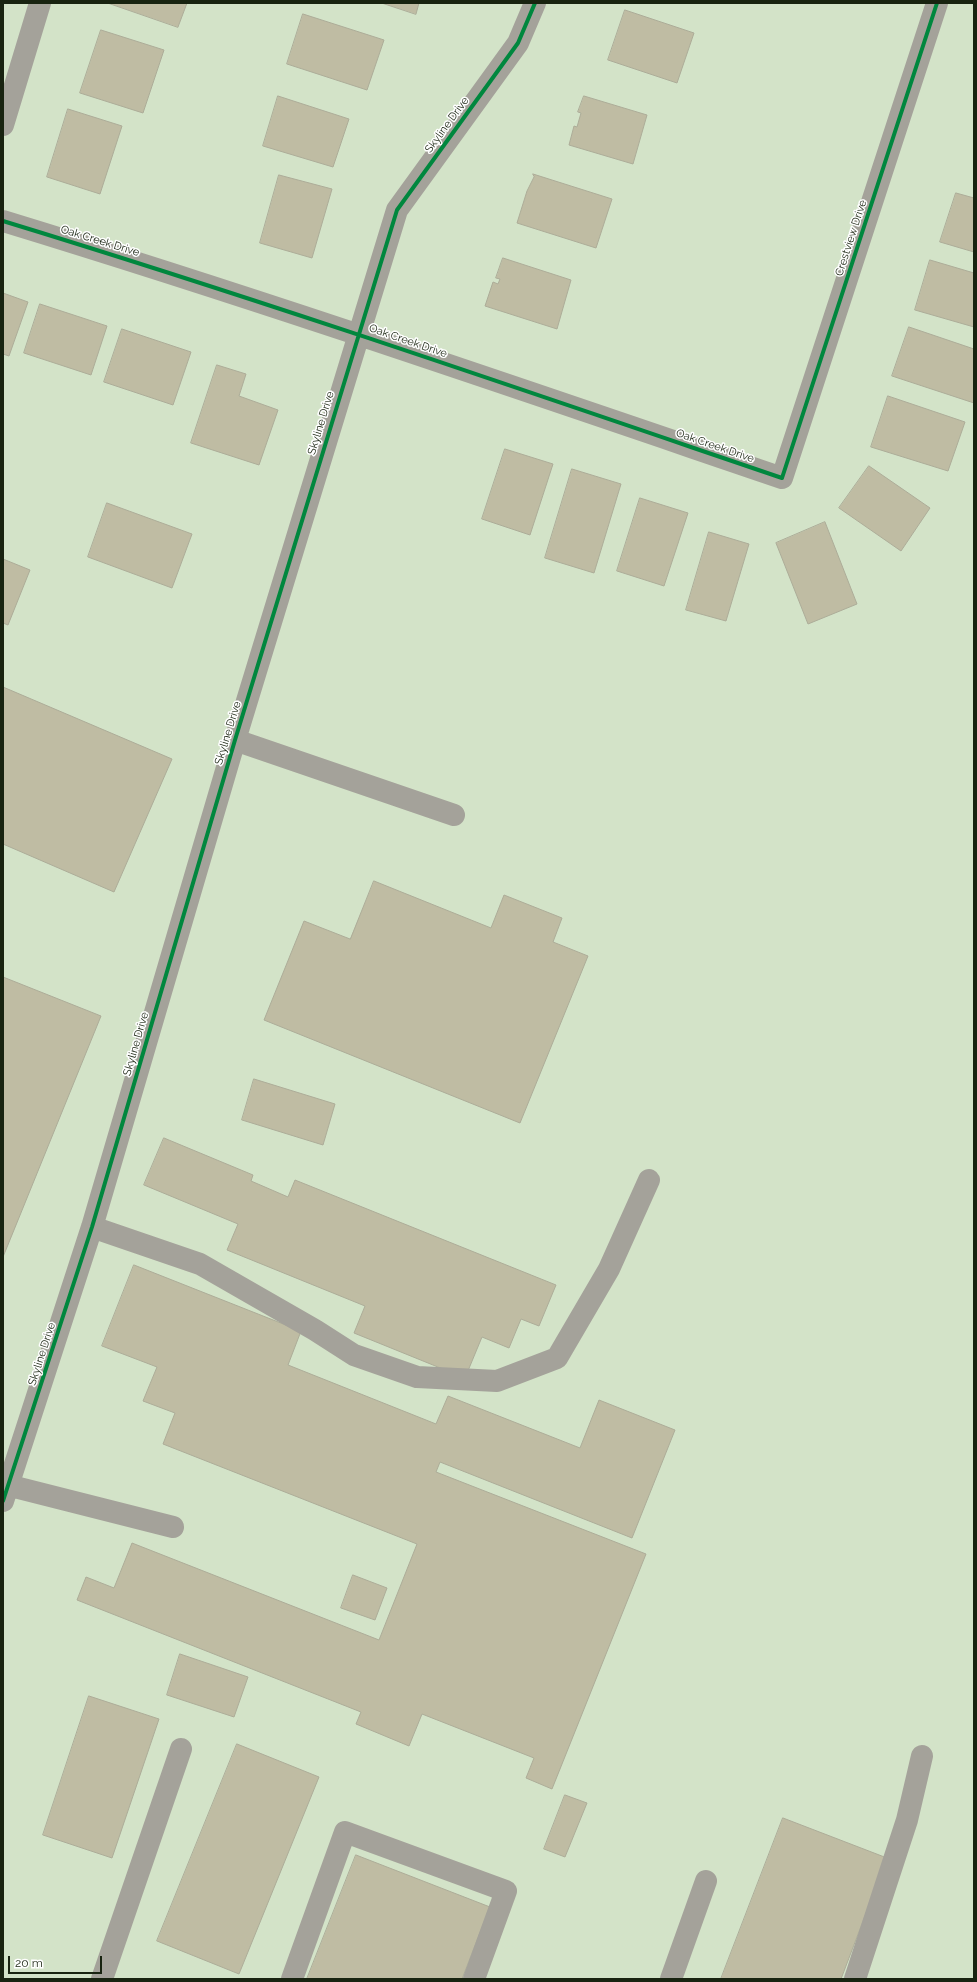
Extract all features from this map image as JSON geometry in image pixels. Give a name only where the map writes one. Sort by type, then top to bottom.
[{"type":"street","points":[[3,125],[40,3]]},
{"type":"street","name":"Skyline Drive","points":[[5,1490],[92,1227],[235,740],[397,210],[518,43],[535,3]]},
{"type":"street","name":"Crestview Drive","points":[[782,478],[937,3]]},
{"type":"street","name":"Oak Creek Drive","points":[[3,221],[167,271],[358,334],[782,478]]},
{"type":"street","points":[[235,740],[454,815]]},
{"type":"street","points":[[92,1227],[200,1264],[315,1330],[354,1355],[417,1377],[497,1381],[557,1358],[609,1269],[649,1180]]},
{"type":"street","points":[[5,1490],[173,1527]]},
{"type":"street","points":[[106,1978],[181,1749]]},
{"type":"street","points":[[855,1979],[906,1820],[922,1756]]},
{"type":"street","points":[[292,1979],[345,1832],[506,1891],[474,1979]]},
{"type":"street","points":[[671,1979],[706,1881]]},
{"type":"building","points":[[108,3],[187,3],[178,27]]},
{"type":"building","points":[[382,3],[419,3],[416,14]]},
{"type":"building","points":[[625,10],[694,33],[677,83],[608,60]]},
{"type":"building","points":[[303,14],[384,40],[367,90],[287,64]]},
{"type":"building","points":[[101,30],[164,50],[143,113],[80,93]]},
{"type":"building","points":[[278,96],[349,119],[333,167],[263,146]]},
{"type":"building","points":[[584,96],[647,115],[633,164],[569,145],[574,126],[577,127],[581,113],[578,112]]},
{"type":"building","points":[[68,109],[122,126],[100,194],[47,177]]},
{"type":"building","points":[[533,174],[612,199],[596,248],[517,223],[527,191],[534,177]]},
{"type":"building","points":[[279,175],[332,189],[312,258],[260,243]]},
{"type":"building","points":[[956,193],[974,198],[974,252],[940,242]]},
{"type":"building","points":[[503,258],[571,280],[557,329],[485,306],[493,282],[498,284],[500,279],[496,278]]},
{"type":"building","points":[[930,260],[974,273],[974,327],[915,310]]},
{"type":"building","points":[[3,293],[28,302],[9,356],[3,354]]},
{"type":"building","points":[[40,304],[107,326],[91,375],[24,353]]},
{"type":"building","points":[[909,327],[974,349],[974,403],[892,376]]},
{"type":"building","points":[[122,329],[191,352],[173,405],[104,382]]},
{"type":"building","points":[[217,365],[246,374],[239,396],[278,410],[259,465],[191,443]]},
{"type":"building","points":[[888,396],[965,422],[948,471],[871,447]]},
{"type":"building","points":[[505,449],[553,464],[530,535],[482,519]]},
{"type":"building","points":[[869,466],[930,508],[901,551],[839,508]]},
{"type":"building","points":[[572,469],[621,484],[594,573],[545,558]]},
{"type":"building","points":[[640,498],[688,513],[664,586],[617,571]]},
{"type":"building","points":[[107,503],[192,534],[172,588],[88,557]]},
{"type":"building","points":[[825,522],[857,604],[808,624],[776,543]]},
{"type":"building","points":[[709,532],[749,544],[726,621],[686,610]]},
{"type":"building","points":[[3,559],[30,570],[8,625],[3,623]]},
{"type":"building","points":[[3,687],[172,759],[114,892],[3,844]]},
{"type":"building","points":[[374,881],[491,928],[504,895],[562,918],[553,942],[588,956],[520,1123],[264,1020],[304,921],[350,939]]},
{"type":"building","points":[[3,977],[101,1016],[3,1257]]},
{"type":"building","points":[[254,1079],[335,1104],[323,1145],[242,1120]]},
{"type":"building","points":[[164,1138],[253,1175],[251,1181],[288,1197],[295,1180],[556,1285],[539,1326],[521,1319],[509,1348],[482,1337],[465,1378],[354,1333],[365,1306],[227,1250],[238,1224],[144,1185]]},
{"type":"building","points":[[134,1265],[301,1331],[288,1365],[436,1424],[448,1396],[580,1448],[599,1400],[675,1430],[632,1538],[440,1462],[436,1472],[646,1554],[552,1789],[526,1778],[534,1758],[422,1714],[409,1746],[356,1724],[361,1712],[77,1600],[86,1577],[114,1588],[132,1543],[379,1640],[417,1544],[163,1444],[175,1413],[143,1401],[157,1367],[102,1346]]},
{"type":"building","points":[[353,1575],[387,1588],[375,1620],[341,1608]]},
{"type":"building","points":[[180,1654],[248,1677],[234,1717],[167,1695]]},
{"type":"building","points":[[89,1696],[159,1719],[112,1858],[43,1835]]},
{"type":"building","points":[[237,1744],[319,1777],[239,1974],[157,1941]]},
{"type":"building","points":[[565,1795],[587,1803],[565,1857],[544,1849]]},
{"type":"building","points":[[783,1818],[887,1858],[841,1979],[721,1979]]},
{"type":"building","points":[[356,1855],[490,1907],[462,1979],[307,1979]]},
{"type":"cycle path","points":[[3,1501],[92,1227],[235,740],[397,210],[518,43],[535,3]]},
{"type":"cycle path","points":[[3,221],[296,314],[782,478],[937,3]]}]
